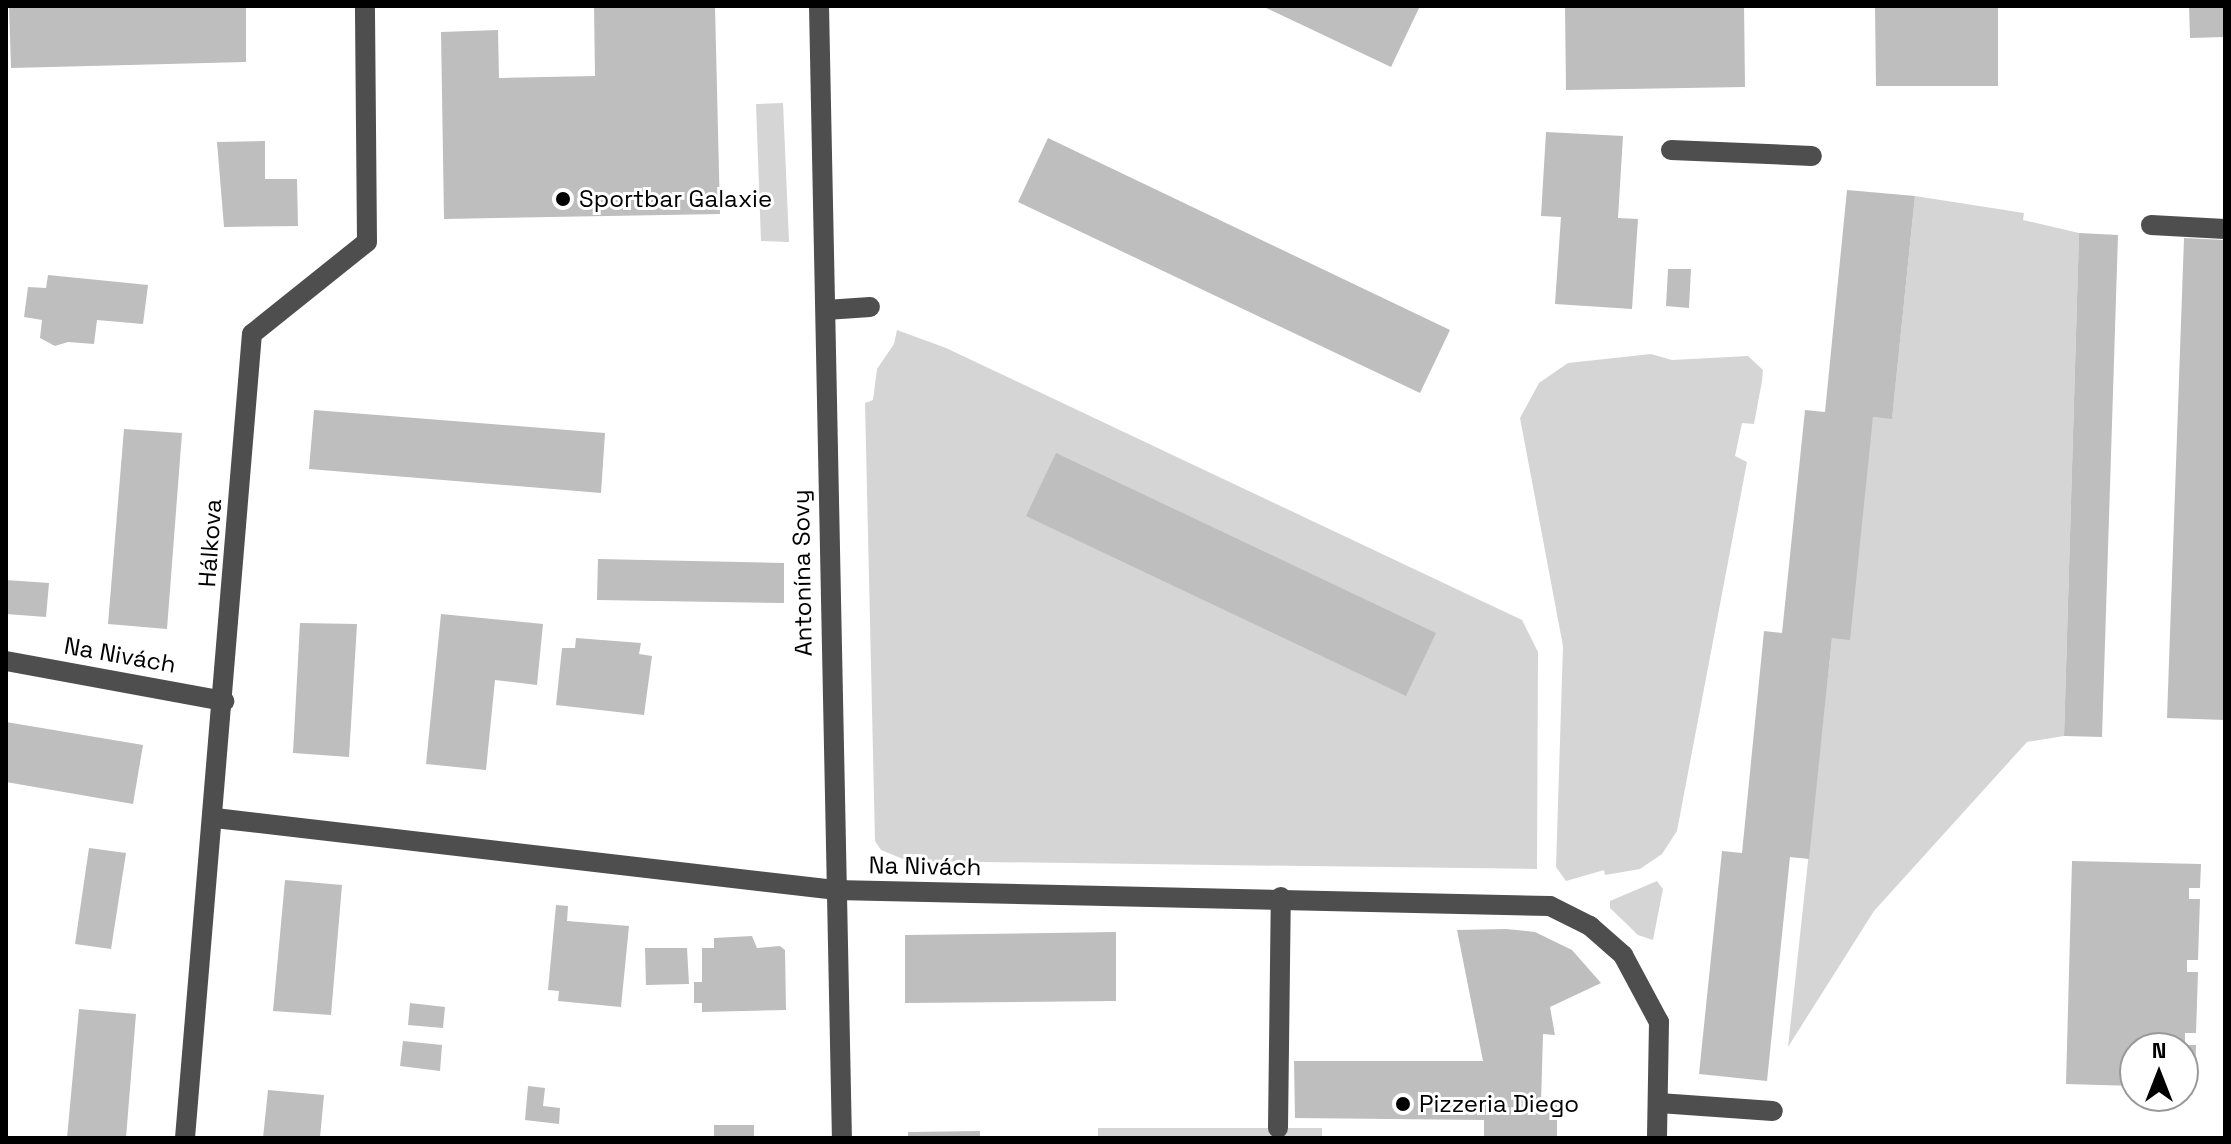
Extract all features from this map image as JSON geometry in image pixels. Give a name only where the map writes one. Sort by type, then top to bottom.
[{"type":"street","name":"Hálkova","points":[[185,1138],[215,818],[252,334],[367,242],[365,6]]},
{"type":"street","name":"Antonína Sovy","points":[[819,6],[842,1138]]},
{"type":"street","points":[[1671,150],[1812,156]]},
{"type":"street","points":[[2151,225],[2225,229]]},
{"type":"street","points":[[826,310],[870,307]]},
{"type":"street","name":"Na Nivách","points":[[6,661],[224,701]]},
{"type":"street","name":"Na Nivách","points":[[215,818],[835,890],[1281,897],[1550,906],[1590,926],[1623,955],[1659,1022],[1659,1103]]},
{"type":"street","points":[[1278,1128],[1281,897]]},
{"type":"street","points":[[1657,1138],[1659,1103],[1773,1111]]},
{"type":"shaded area","points":[[783,103],[789,242],[761,241],[756,104]]},
{"type":"shaded area","points":[[1915,196],[2024,213],[2023,220],[2079,233],[2064,736],[2027,742],[1874,911],[1788,1047],[1832,638],[1873,417],[1892,418]]},
{"type":"shaded area","points":[[897,330],[946,348],[1522,620],[1538,652],[1537,869],[908,861],[881,850],[875,841],[865,403],[873,400],[877,369],[894,344]]},
{"type":"shaded area","points":[[1651,354],[1672,360],[1748,356],[1763,370],[1762,381],[1754,424],[1742,423],[1735,456],[1747,462],[1677,831],[1662,854],[1640,869],[1605,875],[1604,870],[1566,881],[1556,867],[1563,646],[1520,418],[1539,383],[1568,363]]},
{"type":"shaded area","points":[[1657,881],[1663,889],[1653,940],[1638,935],[1610,908],[1610,901]]},
{"type":"shaded area","points":[[1098,1128],[1322,1128],[1322,1138],[1098,1138]]},
{"type":"building","points":[[9,6],[246,6],[246,62],[11,68]]},
{"type":"building","points":[[594,6],[715,6],[720,214],[444,219],[441,32],[498,30],[499,78],[595,76]]},
{"type":"building","points":[[1262,6],[1420,6],[1391,67]]},
{"type":"building","points":[[1565,6],[1744,6],[1745,87],[1566,90]]},
{"type":"building","points":[[1875,6],[1998,6],[1998,86],[1876,86]]},
{"type":"building","points":[[2189,6],[2225,6],[2225,37],[2190,38]]},
{"type":"building","points":[[1546,132],[1623,136],[1618,218],[1638,219],[1632,309],[1555,304],[1561,217],[1541,216]]},
{"type":"building","points":[[1048,138],[1450,330],[1420,393],[1018,202]]},
{"type":"building","points":[[265,141],[265,179],[297,179],[298,226],[224,227],[217,142]]},
{"type":"building","points":[[1847,190],[1915,196],[1892,419],[1873,417],[1850,640],[1832,638],[1809,859],[1790,857],[1767,1081],[1699,1074],[1722,851],[1742,853],[1764,631],[1782,633],[1805,410],[1825,412]]},
{"type":"building","points":[[2079,233],[2118,235],[2102,737],[2064,736]]},
{"type":"building","points":[[2184,238],[2225,240],[2225,720],[2167,718]]},
{"type":"building","points":[[1668,269],[1691,269],[1689,308],[1666,306]]},
{"type":"building","points":[[48,275],[148,285],[143,324],[97,320],[94,344],[68,342],[55,346],[40,338],[42,320],[24,317],[28,287],[46,288]]},
{"type":"building","points":[[314,410],[605,433],[601,493],[309,469]]},
{"type":"building","points":[[124,429],[182,433],[167,629],[108,624]]},
{"type":"building","points":[[1056,453],[1436,633],[1406,696],[1026,516]]},
{"type":"building","points":[[598,559],[784,563],[784,603],[597,600]]},
{"type":"building","points":[[6,580],[49,583],[46,617],[6,614]]},
{"type":"building","points":[[441,614],[543,624],[537,685],[495,680],[486,770],[426,764]]},
{"type":"building","points":[[300,623],[357,624],[349,757],[293,753]]},
{"type":"building","points":[[576,638],[641,643],[639,654],[652,656],[644,715],[556,705],[562,648],[575,648]]},
{"type":"building","points":[[6,722],[143,745],[133,804],[6,782]]},
{"type":"building","points":[[89,848],[126,853],[111,949],[75,944]]},
{"type":"building","points":[[2072,861],[2201,864],[2200,888],[2189,888],[2189,899],[2200,899],[2198,960],[2187,960],[2187,972],[2198,972],[2196,1032],[2119,1032],[2119,1086],[2066,1084]]},
{"type":"building","points":[[285,880],[342,885],[331,1015],[273,1011]]},
{"type":"building","points":[[556,905],[568,906],[567,921],[629,926],[621,1007],[558,1001],[559,991],[548,990]]},
{"type":"building","points":[[1457,930],[1535,932],[1572,950],[1601,983],[1550,1007],[1555,1035],[1543,1034],[1541,1103],[1557,1103],[1557,1138],[1484,1138],[1484,1120],[1295,1118],[1294,1061],[1483,1061]]},
{"type":"building","points":[[1116,932],[1116,1001],[905,1003],[905,935]]},
{"type":"building","points":[[752,936],[757,948],[780,946],[785,950],[786,1010],[702,1012],[702,1003],[694,1003],[694,982],[702,982],[702,948],[714,948],[714,938]]},
{"type":"building","points":[[645,948],[687,948],[689,984],[646,985]]},
{"type":"building","points":[[410,1003],[445,1007],[443,1028],[408,1025]]},
{"type":"building","points":[[79,1009],[136,1014],[126,1138],[67,1138]]},
{"type":"building","points":[[403,1041],[442,1045],[440,1071],[400,1066]]},
{"type":"building","points":[[528,1086],[545,1088],[543,1106],[560,1108],[559,1124],[525,1120]]},
{"type":"building","points":[[268,1090],[324,1095],[320,1138],[263,1138]]},
{"type":"building","points":[[714,1125],[754,1125],[754,1138],[714,1138]]},
{"type":"building","points":[[980,1131],[980,1138],[908,1138],[908,1132]]},
{"type":"place","name":"Sportbar Galaxie","points":[[563,199]]},
{"type":"place","name":"Pizzeria Diego","points":[[1403,1104]]}]
